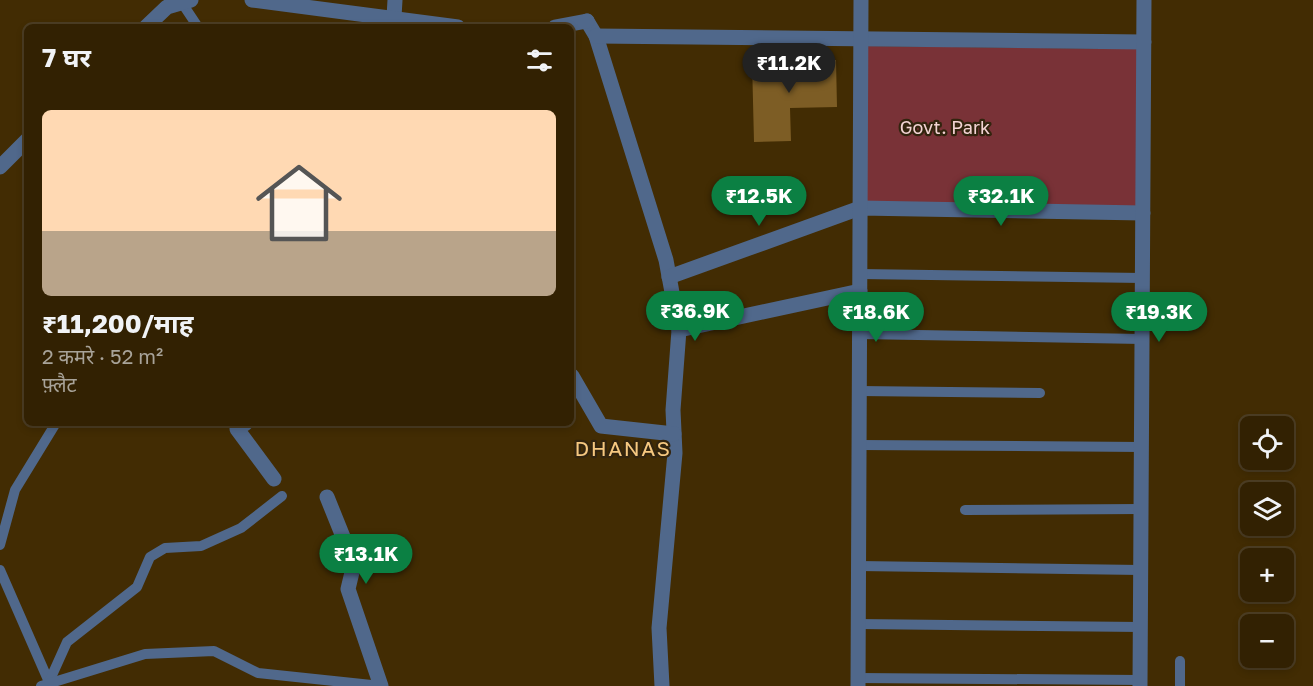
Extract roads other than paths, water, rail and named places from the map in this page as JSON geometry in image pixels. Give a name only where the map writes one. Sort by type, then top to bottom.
[{"type":"street","points":[[252,0],[439,24]]},
{"type":"street","points":[[394,17],[395,0]]},
{"type":"street","points":[[858,682],[861,0]]},
{"type":"street","points":[[1140,683],[1144,0]]},
{"type":"street","points":[[149,24],[166,7],[185,1]]},
{"type":"street","points":[[571,24],[587,21],[596,36],[666,260],[679,330],[673,410],[675,453],[659,628],[662,686]]},
{"type":"street","points":[[596,36],[1144,42]]},
{"type":"street","points":[[0,167],[24,145]]},
{"type":"street","points":[[669,277],[860,208],[1143,213]]},
{"type":"street","points":[[679,330],[860,291]]},
{"type":"street","points":[[574,379],[601,426],[674,434]]},
{"type":"street","points":[[242,426],[237,429],[274,479]]},
{"type":"street","points":[[327,497],[354,564],[348,589],[381,686]]},
{"type":"lane","points":[[185,1],[196,24]]},
{"type":"lane","points":[[860,274],[1143,278]]},
{"type":"lane","points":[[860,334],[1142,339]]},
{"type":"lane","points":[[860,391],[1040,393]]},
{"type":"lane","points":[[0,545],[15,490],[54,426]]},
{"type":"lane","points":[[859,445],[1142,447]]},
{"type":"lane","points":[[45,684],[68,642],[137,587],[150,557],[165,548],[201,546],[241,528],[282,496]]},
{"type":"lane","points":[[965,510],[1141,509]]},
{"type":"lane","points":[[859,566],[1141,570]]},
{"type":"lane","points":[[0,570],[45,684]]},
{"type":"lane","points":[[858,624],[1141,627]]},
{"type":"lane","points":[[45,684],[145,654],[214,651],[258,673],[381,686]]},
{"type":"lane","points":[[1180,661],[1180,686]]},
{"type":"lane","points":[[858,682],[1140,683]]},
{"type":"district","name":"DHANAS","points":[[623,449]]},
{"type":"park label","name":"Govt. Park","points":[[945,128]]}]
